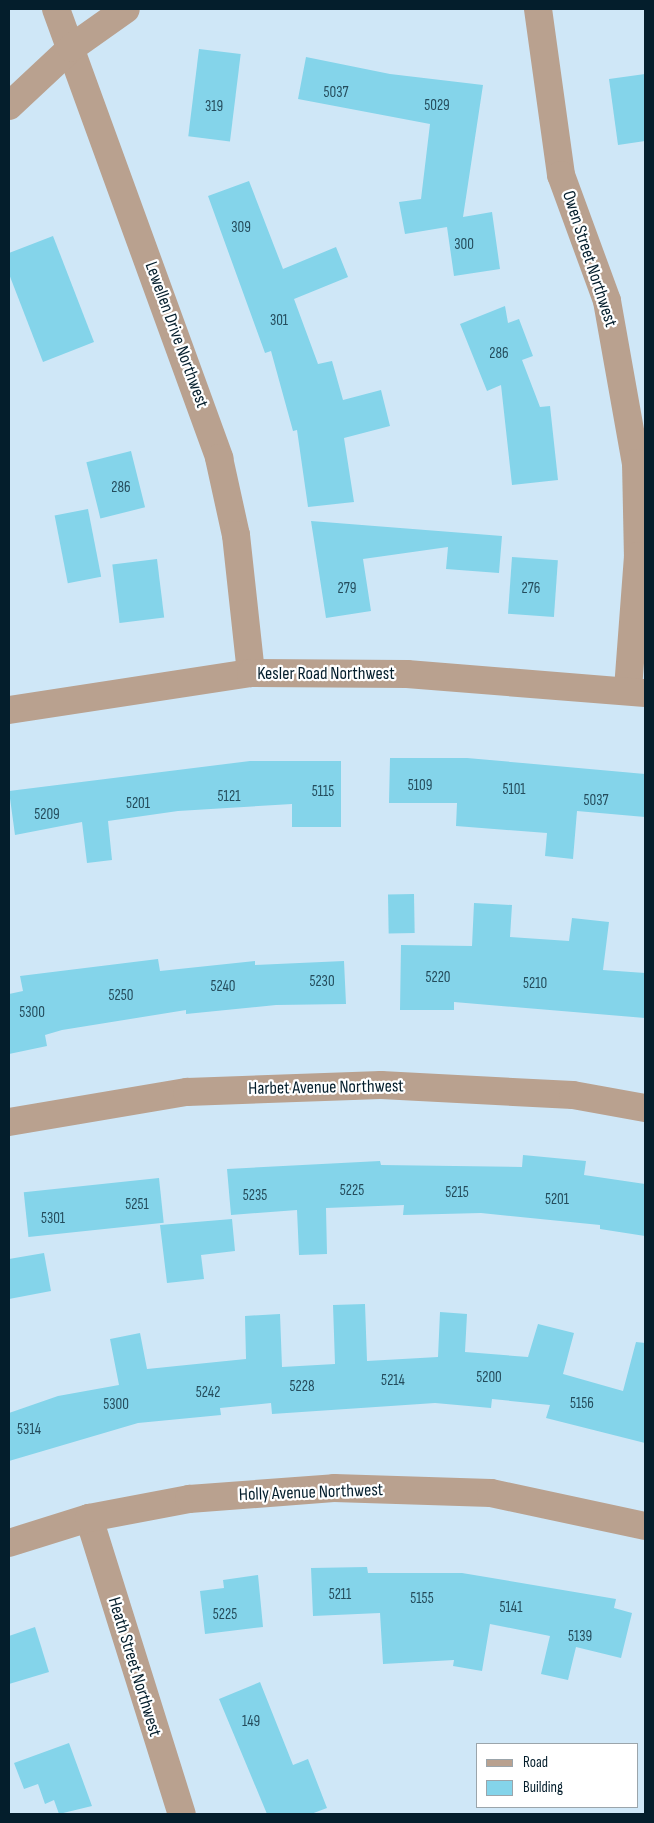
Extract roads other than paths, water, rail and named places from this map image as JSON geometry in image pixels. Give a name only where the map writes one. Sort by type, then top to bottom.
[{"type":"street","name":"Lewellen Drive Northwest","points":[[56,9],[219,458],[236,535],[251,674]]},
{"type":"street","points":[[9,106],[71,48],[126,9]]},
{"type":"street","name":"Owen Street Northwest","points":[[538,9],[561,175],[607,301],[636,463],[638,556],[637,691]]},
{"type":"street","name":"Kesler Road Northwest","points":[[9,710],[251,674],[407,674],[637,691]]},
{"type":"street","name":"Harbet Avenue Northwest","points":[[9,1122],[187,1092],[381,1084],[573,1096],[645,1108]]},
{"type":"street","name":"Holly Avenue Northwest","points":[[9,1543],[89,1518],[189,1499],[334,1488],[491,1493],[645,1526]]},
{"type":"street","name":"Heath Street Northwest","points":[[89,1518],[182,1814]]}]
